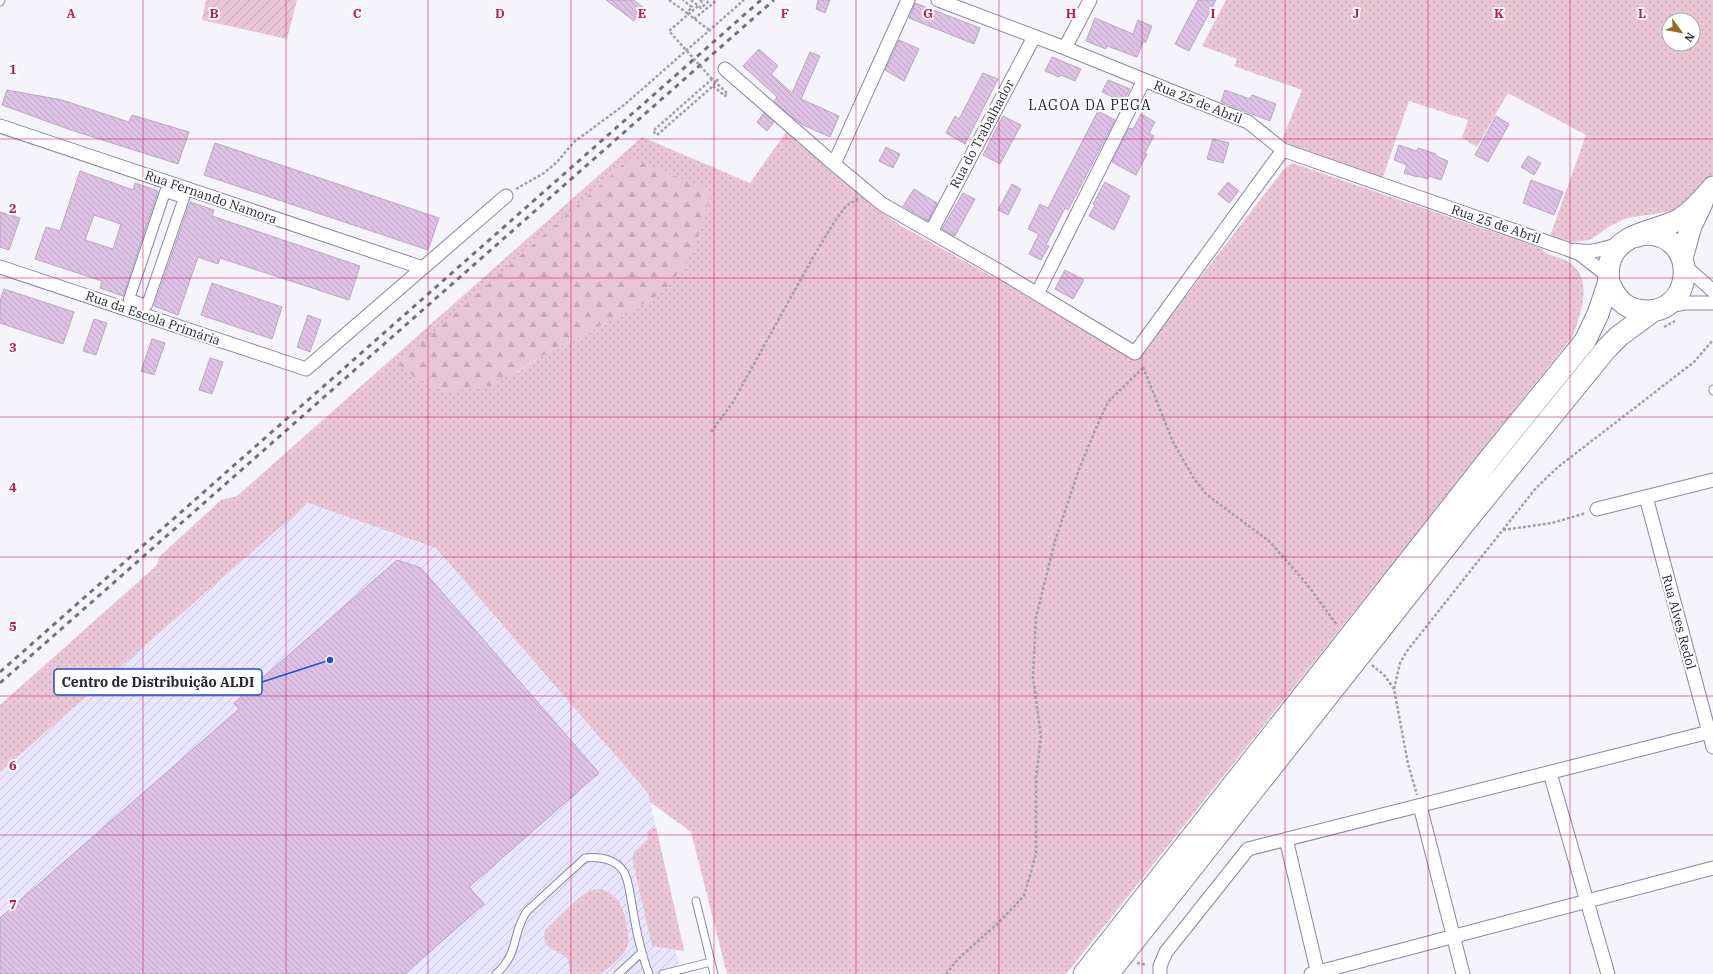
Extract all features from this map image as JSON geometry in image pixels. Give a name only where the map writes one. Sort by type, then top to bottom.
[{"type":"main road","points":[[1657,310],[1634,310],[1618,299],[1612,291],[1609,279],[1609,264],[1614,252],[1628,240],[1678,220],[1710,190]]},
{"type":"main road","points":[[1108,974],[1463,525],[1607,348],[1619,336],[1657,310],[1672,302],[1680,292],[1685,280],[1684,262],[1696,213],[1710,190]]},
{"type":"main road","points":[[1628,240],[1648,234],[1662,237],[1674,246],[1684,262]]},
{"type":"main road","points":[[1084,974],[1585,341],[1598,314],[1609,279]]},
{"type":"street","points":[[834,164],[908,0]]},
{"type":"street","name":"Rua 25 de Abril","points":[[938,0],[1065,48],[1248,122],[1283,150],[1567,249]]},
{"type":"street","points":[[1065,48],[1090,0]]},
{"type":"street","name":"Rua do Trabalhador","points":[[931,232],[1034,37]]},
{"type":"street","points":[[726,69],[882,204],[1135,353],[1283,150]]},
{"type":"street","points":[[1037,294],[1144,80]]},
{"type":"street","name":"Rua Fernando Namora","points":[[0,126],[423,268]]},
{"type":"street","points":[[165,192],[184,198],[148,305],[129,299],[165,192]]},
{"type":"street","points":[[423,268],[506,196]]},
{"type":"street","points":[[1567,249],[1583,252],[1598,250],[1628,240]]},
{"type":"street","points":[[1567,249],[1580,254],[1609,279]]},
{"type":"street","points":[[1684,262],[1713,291]]},
{"type":"street","name":"Rua da Escola Primária","points":[[0,266],[306,369],[423,268]]},
{"type":"street","points":[[1657,310],[1685,303],[1713,303]]},
{"type":"street","points":[[1597,509],[1713,480]]},
{"type":"street","name":"Rua Alves Redol","points":[[1646,497],[1711,731],[1713,747]]},
{"type":"street","points":[[1160,974],[1160,966],[1166,952],[1248,849],[1711,731]]},
{"type":"street","points":[[1550,773],[1608,974]]},
{"type":"street","points":[[1420,806],[1463,974]]},
{"type":"street","points":[[1286,839],[1316,973],[1713,868]]},
{"type":"lane","points":[[496,974],[510,959],[521,922],[527,911],[586,858],[593,857],[608,859],[624,873],[641,954],[649,974]]},
{"type":"lane","points":[[696,901],[714,974]]},
{"type":"lane","points":[[618,974],[641,954]]},
{"type":"lane","points":[[663,974],[711,962]]},
{"type":"path","points":[[669,0],[709,30]]},
{"type":"path","points":[[683,0],[692,7],[687,13]]},
{"type":"path","points":[[691,0],[701,8],[710,0]]},
{"type":"path","points":[[700,0],[702,2],[704,0]]},
{"type":"path","points":[[694,19],[717,0]]},
{"type":"path","points":[[506,196],[521,185],[544,173],[557,162],[574,142],[624,105],[691,48],[709,30],[744,0]]},
{"type":"path","points":[[698,6],[669,31],[712,80],[727,93],[725,96],[713,86]]},
{"type":"path","points":[[712,80],[653,131],[657,135],[713,86],[726,69]]},
{"type":"path","points":[[711,432],[733,402],[833,224],[846,206],[868,193]]},
{"type":"path","points":[[1420,806],[1408,764],[1394,689],[1400,662],[1407,651],[1536,488],[1558,467],[1694,362],[1713,340]]},
{"type":"path","points":[[1135,353],[1144,367],[1173,442],[1193,478],[1206,494],[1269,541],[1306,583],[1348,639]]},
{"type":"path","points":[[946,974],[958,959],[997,924],[1024,896],[1036,854],[1036,777],[1041,737],[1033,677],[1036,617],[1055,541],[1078,472],[1096,428],[1108,402],[1144,367]]},
{"type":"path","points":[[1502,530],[1552,523],[1597,509]]},
{"type":"path","points":[[1370,663],[1385,676],[1394,689]]},
{"type":"shaded area","points":[[308,503],[436,548],[648,793],[684,950],[675,950],[682,974],[0,974],[0,772]]},
{"type":"green space","points":[[206,0],[297,0],[287,39],[202,20]]},
{"type":"green space","points":[[1226,0],[1713,0],[1713,174],[1697,194],[1677,209],[1627,218],[1610,226],[1590,240],[1570,242],[1550,236],[1586,135],[1508,93],[1477,147],[1462,138],[1468,120],[1409,101],[1382,180],[1284,143],[1283,137],[1302,90],[1234,66],[1237,59],[1202,46]]},
{"type":"green space","points":[[789,128],[792,138],[877,209],[903,227],[1132,354],[1140,356],[1283,170],[1292,163],[1543,249],[1546,253],[1573,265],[1579,273],[1582,281],[1584,290],[1583,299],[1573,336],[1066,974],[727,974],[691,832],[650,802],[648,793],[436,548],[308,503],[0,772],[0,705],[157,565],[159,557],[221,500],[237,496],[642,137],[750,183]],"holes":[[[631,159],[649,301],[547,353],[516,373]]]},
{"type":"green space","points":[[631,158],[712,191],[697,242],[683,267],[667,287],[649,301],[547,353],[492,385],[446,392],[426,384],[398,364]]},
{"type":"green space","points":[[656,827],[684,951],[652,946],[632,858],[635,851],[648,839],[647,832]]},
{"type":"green space","points":[[598,889],[607,891],[619,901],[625,916],[629,940],[628,945],[622,955],[601,974],[570,974],[568,959],[564,955],[547,946],[544,937],[545,930],[581,896],[589,891]]},
{"type":"building","points":[[606,0],[634,0],[644,8],[634,21]]},
{"type":"building","points":[[818,0],[830,0],[825,13],[816,9]]},
{"type":"building","points":[[1198,0],[1216,0],[1189,51],[1175,44]]},
{"type":"building","points":[[915,3],[980,28],[974,44],[909,18]]},
{"type":"building","points":[[1095,18],[1133,34],[1138,20],[1152,26],[1146,42],[1143,42],[1137,57],[1107,46],[1106,49],[1086,41]]},
{"type":"building","points":[[899,40],[919,49],[904,81],[885,70]]},
{"type":"building","points":[[759,49],[778,66],[771,74],[792,93],[810,52],[820,56],[801,99],[839,116],[830,137],[803,125],[793,118],[774,101],[777,97],[743,66]]},
{"type":"building","points":[[1052,57],[1081,69],[1075,81],[1061,75],[1059,77],[1045,71]]},
{"type":"building","points":[[983,73],[998,79],[965,144],[946,133],[955,116],[959,119]]},
{"type":"building","points":[[1108,80],[1130,89],[1123,102],[1102,92]]},
{"type":"building","points":[[7,90],[62,100],[129,122],[132,115],[189,132],[178,164],[71,130],[2,105]]},
{"type":"building","points":[[1225,90],[1250,99],[1252,95],[1276,104],[1270,121],[1221,102]]},
{"type":"building","points":[[1098,111],[1115,120],[1068,210],[1065,208],[1046,245],[1049,246],[1041,260],[1029,254],[1039,234],[1028,229],[1040,204],[1048,208]]},
{"type":"building","points":[[764,113],[774,122],[767,131],[757,122]]},
{"type":"building","points":[[1141,114],[1155,122],[1149,133],[1154,136],[1136,175],[1112,162],[1129,128],[1133,129]]},
{"type":"building","points":[[1003,116],[1021,125],[1000,164],[983,155]]},
{"type":"building","points":[[1496,116],[1509,124],[1488,162],[1475,155]]},
{"type":"building","points":[[1213,139],[1229,143],[1223,163],[1207,159]]},
{"type":"building","points":[[215,143],[439,218],[428,250],[204,175]]},
{"type":"building","points":[[1399,145],[1417,151],[1418,148],[1436,154],[1436,156],[1448,161],[1441,180],[1429,176],[1428,179],[1404,173],[1407,165],[1394,160]]},
{"type":"building","points":[[886,147],[900,154],[893,168],[879,161]]},
{"type":"building","points":[[1528,156],[1541,163],[1534,175],[1521,167]]},
{"type":"building","points":[[80,171],[133,190],[135,183],[158,191],[123,296],[100,288],[102,281],[35,259],[46,227],[60,231]],"holes":[[[94,215],[121,224],[113,249],[85,240]]]},
{"type":"building","points":[[1531,180],[1563,192],[1554,215],[1523,203]]},
{"type":"building","points":[[1105,182],[1130,196],[1114,230],[1089,216],[1095,205],[1093,204]]},
{"type":"building","points":[[1228,182],[1239,191],[1229,203],[1218,194]]},
{"type":"building","points":[[1012,184],[1021,189],[1008,215],[998,210]]},
{"type":"building","points":[[914,189],[937,203],[928,221],[903,206]]},
{"type":"building","points":[[963,193],[975,199],[955,236],[942,229]]},
{"type":"building","points":[[190,202],[214,210],[212,216],[360,266],[349,300],[220,258],[218,264],[198,257],[178,315],[154,306]]},
{"type":"building","points":[[0,212],[20,218],[9,250],[0,247]]},
{"type":"building","points":[[1065,270],[1084,280],[1073,299],[1055,289]]},
{"type":"building","points":[[212,283],[282,307],[272,339],[201,315]]},
{"type":"building","points":[[4,289],[74,312],[63,344],[0,323],[0,301]]},
{"type":"building","points":[[308,315],[321,320],[310,352],[297,347]]},
{"type":"building","points":[[94,319],[107,323],[96,355],[83,351]]},
{"type":"building","points":[[152,339],[165,343],[154,375],[141,371]]},
{"type":"building","points":[[210,358],[223,362],[212,394],[199,390]]},
{"type":"building","points":[[397,560],[421,568],[599,773],[469,887],[484,904],[405,974],[0,974],[0,918],[239,709],[234,703]]},
{"type":"railway","points":[[0,672],[761,0]]},
{"type":"railway","points":[[0,683],[774,0]]},
{"type":"place","name":"Centro de Distribuição ALDI","points":[[330,660]]},
{"type":"district","name":"LAGOA DA PEGA","points":[[1090,105]]}]
